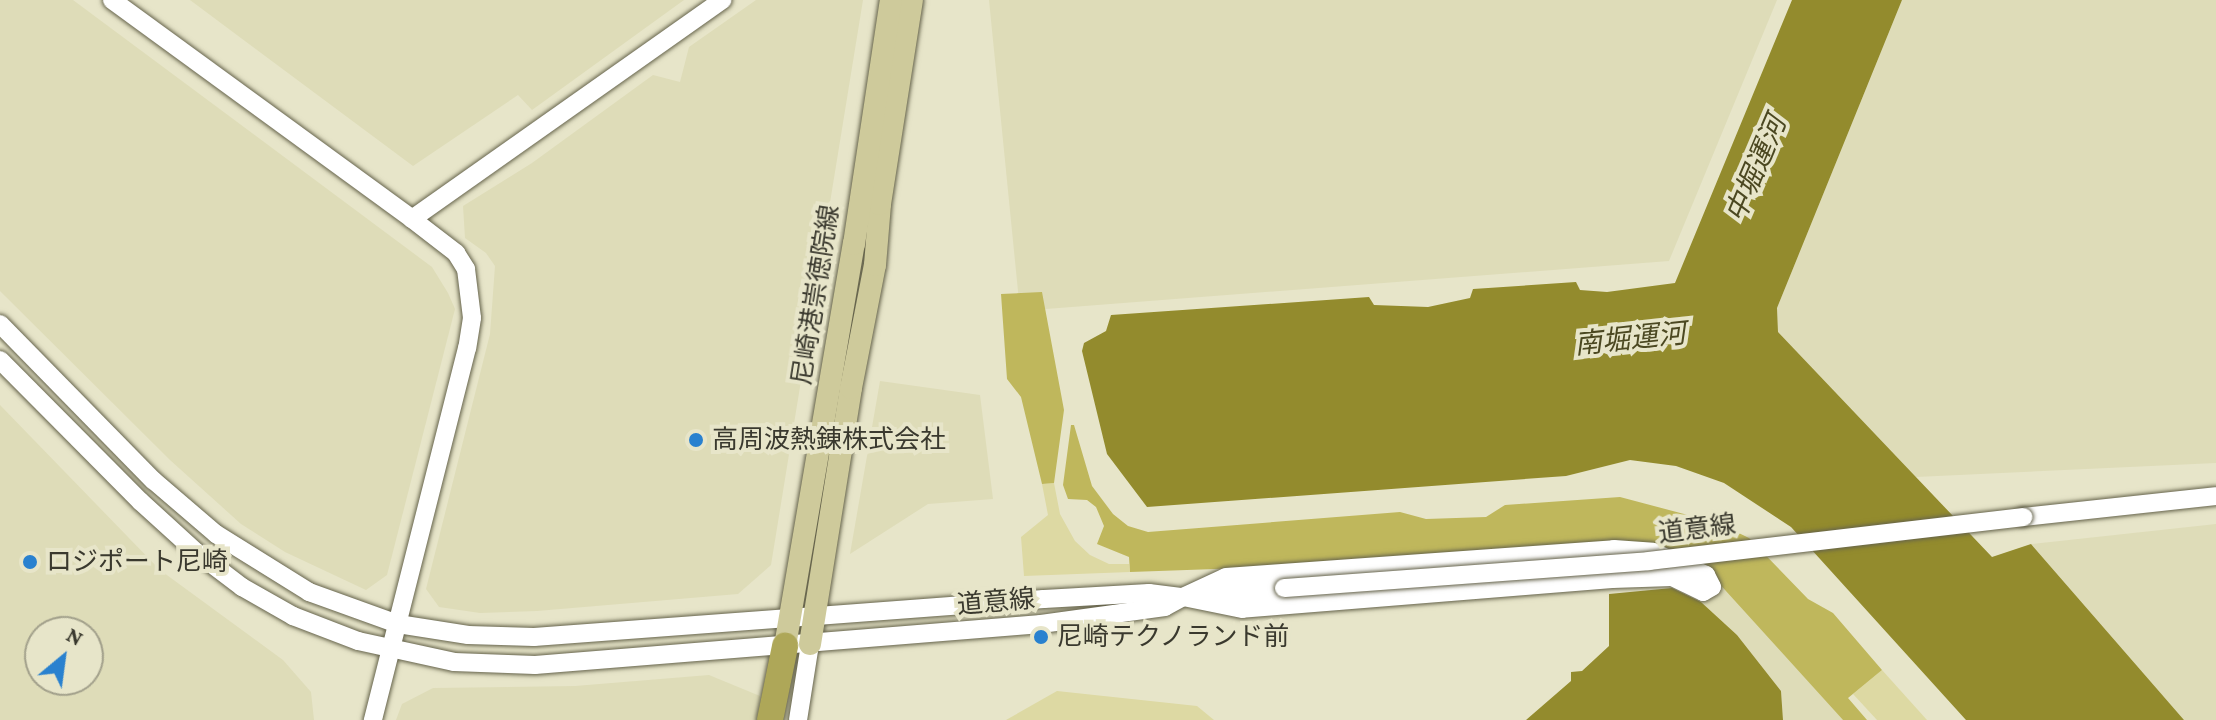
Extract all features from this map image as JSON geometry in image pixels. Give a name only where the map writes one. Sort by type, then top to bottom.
[{"type":"highway","points":[[770,720],[798,645]]},
{"type":"main road","name":"尼崎港崇徳院線","points":[[798,645],[789,618],[854,244],[891,0]]},
{"type":"main road","name":"尼崎港崇徳院線","points":[[798,645],[815,617],[851,388],[875,265],[880,204],[912,0]]},
{"type":"street","points":[[112,0],[412,219],[456,253],[466,269],[472,318],[373,720]]},
{"type":"street","points":[[412,219],[723,0]]},
{"type":"street","name":"道意線","points":[[0,324],[153,480],[216,534],[309,592],[398,624],[468,635],[534,637],[1149,593],[1183,597],[1649,561],[2216,496]]},
{"type":"street","name":"道意線","points":[[0,360],[140,501],[196,552],[242,587],[293,616],[392,651],[454,662],[497,665],[798,645],[1041,624],[1165,607],[1183,597]]},
{"type":"street","points":[[1614,549],[1653,552],[1706,575],[1712,587],[1703,592],[1672,577],[1612,579],[1242,609],[1183,597],[1226,577],[1614,549]]},
{"type":"street","points":[[798,645],[798,720]]},
{"type":"shaded area","points":[[0,0],[73,0],[432,267],[455,309],[387,575],[366,590],[285,552],[241,524],[170,460],[0,291]]},
{"type":"shaded area","points":[[190,0],[684,0],[532,110],[518,95],[413,166]]},
{"type":"shaded area","points":[[756,0],[863,0],[771,565],[738,594],[537,611],[480,613],[439,607],[426,589],[490,334],[495,266],[486,253],[465,238],[463,206],[532,163],[653,75],[680,82],[689,47]]},
{"type":"shaded area","points":[[989,0],[1777,0],[1669,261],[1020,311]]},
{"type":"shaded area","points":[[1902,0],[2216,0],[2216,463],[1916,477],[1778,332],[1777,308]]},
{"type":"shaded area","points":[[1042,292],[1064,410],[1054,483],[1042,484],[1021,397],[1007,379],[1001,294]]},
{"type":"shaded area","points":[[880,381],[980,395],[993,499],[928,504],[850,554]]},
{"type":"shaded area","name":"ロジポート尼崎","points":[[0,405],[160,570],[283,660],[311,692],[314,720],[0,720]]},
{"type":"shaded area","points":[[1071,425],[1074,425],[1092,486],[1113,514],[1128,526],[1148,532],[1400,512],[1426,519],[1486,517],[1505,505],[1620,497],[1718,523],[1749,538],[1808,599],[1833,613],[1882,670],[1848,698],[1867,720],[1843,720],[1706,569],[1673,553],[1130,572],[1129,557],[1097,544],[1104,526],[1096,507],[1087,500],[1068,499],[1063,485]]},
{"type":"shaded area","points":[[1054,483],[1060,514],[1075,541],[1090,555],[1109,564],[1129,564],[1130,572],[1024,576],[1021,537],[1048,515],[1042,484]]},
{"type":"shaded area","points":[[2216,524],[2216,720],[2184,720],[2031,544]]},
{"type":"shaded area","points":[[1722,584],[1843,720],[1783,720],[1781,691],[1737,635],[1701,602]]},
{"type":"shaded area","points":[[1882,670],[1927,720],[1877,720],[1853,694]]},
{"type":"shaded area","points":[[709,675],[760,696],[757,720],[396,720],[402,704],[433,688],[575,686]]},
{"type":"shaded area","points":[[1057,691],[1197,706],[1214,720],[1006,720]]},
{"type":"water","points":[[1792,0],[1902,0],[1777,308],[1778,332],[1992,557],[2031,544],[2184,720],[1966,720],[1791,527],[1724,483],[1676,466],[1630,460],[1566,476],[1147,507],[1107,454],[1082,351],[1084,343],[1106,331],[1111,315],[1369,297],[1374,305],[1428,307],[1470,298],[1473,289],[1576,282],[1580,290],[1607,292],[1675,283]]},
{"type":"water","points":[[1672,588],[1701,602],[1737,635],[1781,691],[1783,720],[1526,720],[1571,681],[1571,672],[1582,671],[1609,646],[1609,594]]},
{"type":"place","name":"高周波熱錬株式会社","points":[[696,440]]},
{"type":"place","name":"ロジポート尼崎","points":[[30,562]]},
{"type":"place","name":"尼崎テクノランド前","points":[[1041,637]]},
{"type":"water label","name":"中堀運河","points":[[1756,169]]},
{"type":"water label","name":"南堀運河","points":[[1630,339]]}]
